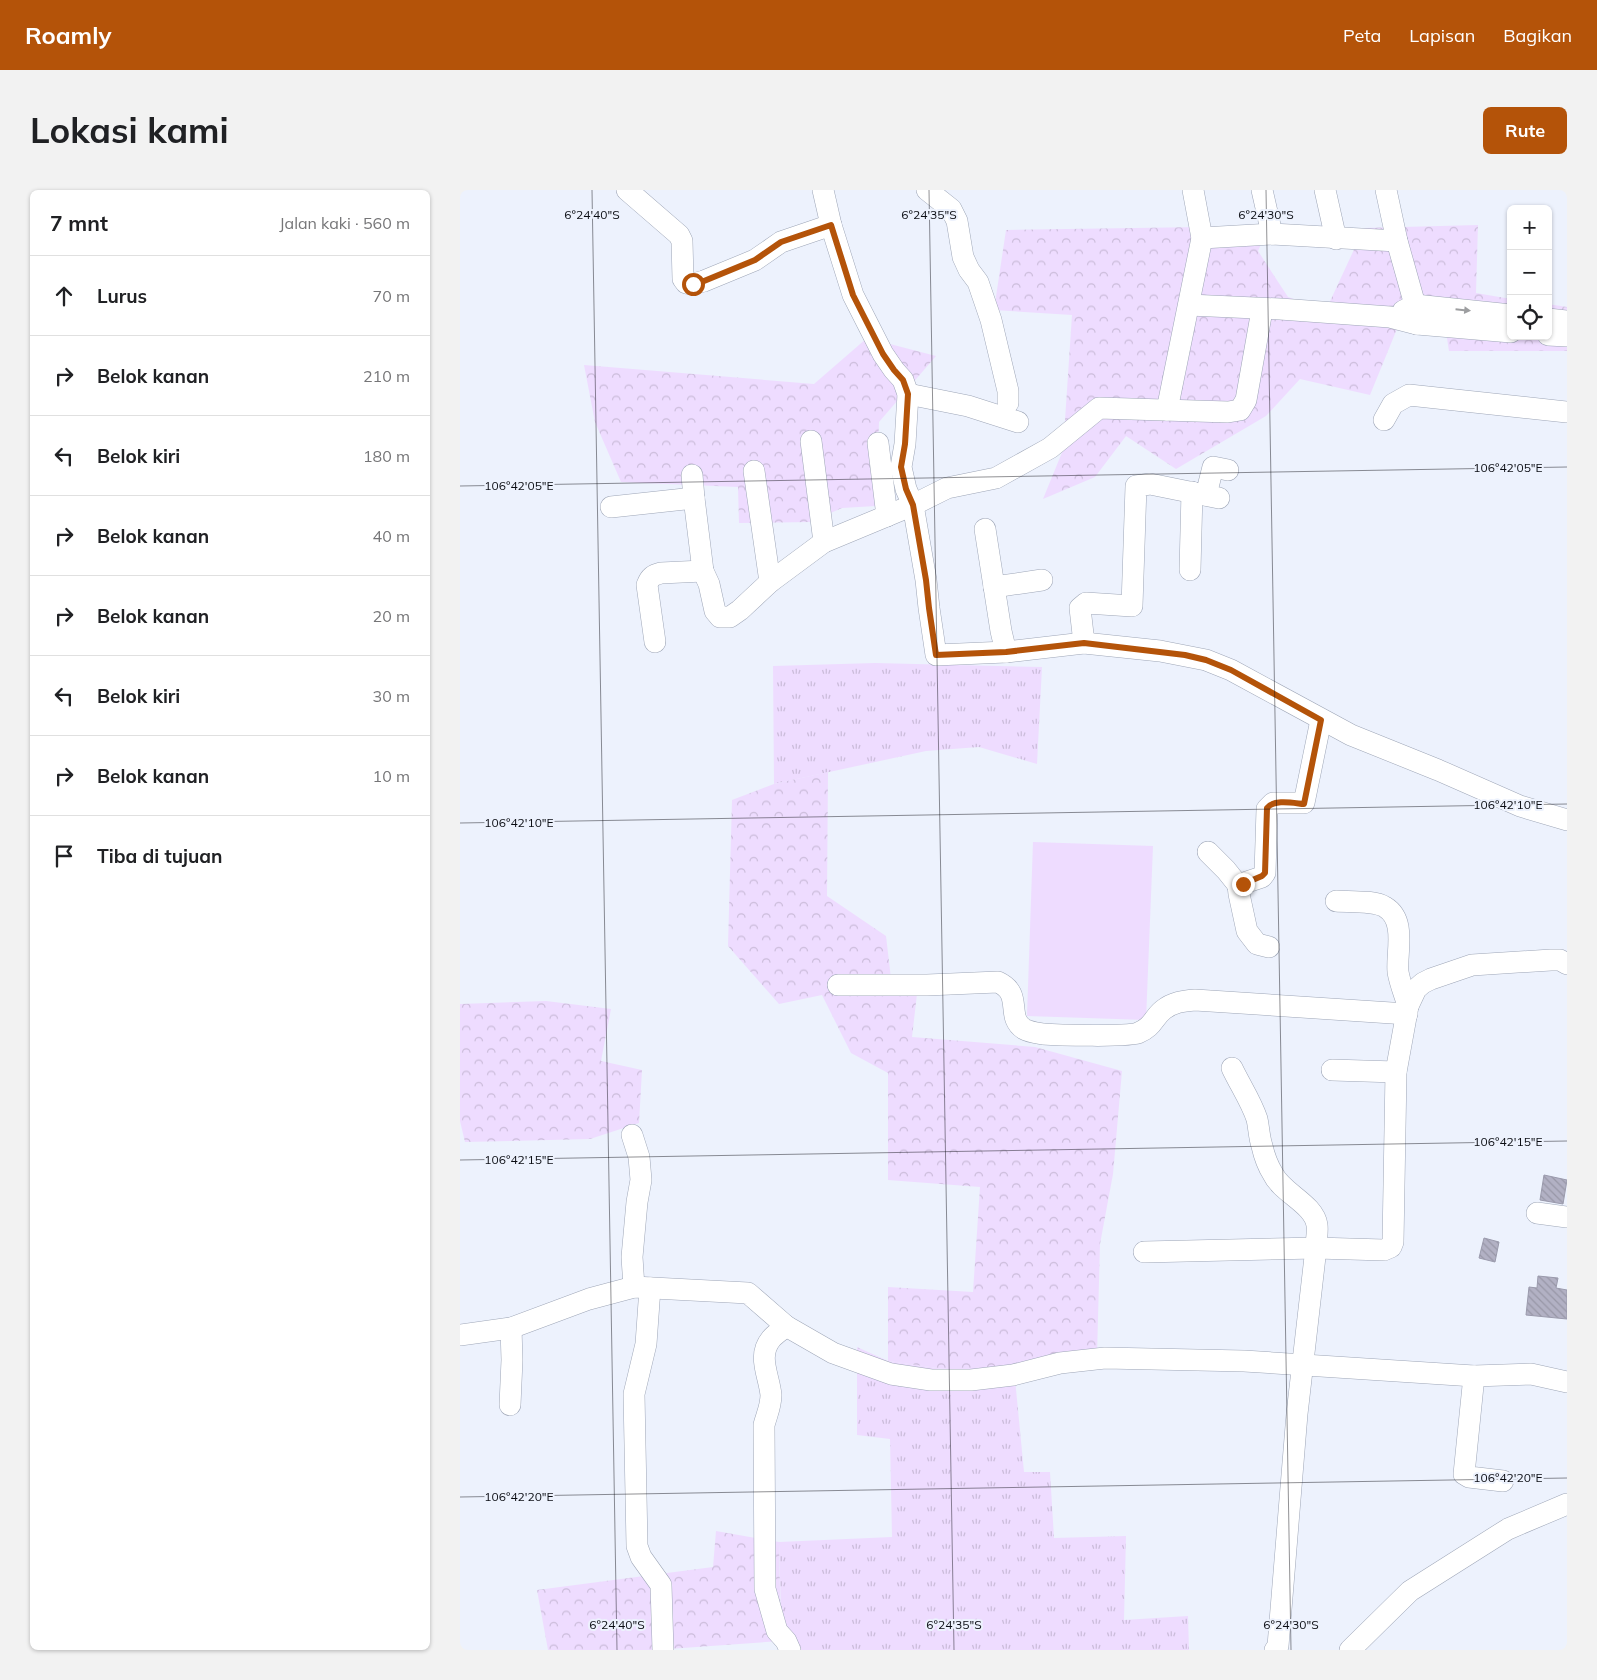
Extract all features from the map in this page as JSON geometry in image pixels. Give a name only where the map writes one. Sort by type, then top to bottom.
[{"type":"street","points":[[627,190],[679,235],[682,241],[683,279],[686,283],[693,284],[704,281],[755,260],[781,242],[831,225]]},
{"type":"street","points":[[823,190],[831,225],[853,295],[883,354],[903,380],[908,394],[905,444],[901,467],[906,489],[913,505],[936,655],[1006,652],[1084,643],[1160,652],[1206,660],[1231,670],[1351,735],[1520,806],[1567,820]]},
{"type":"street","points":[[926,190],[951,209],[957,221],[962,257],[978,282],[991,320],[1008,391],[1008,403]]},
{"type":"street","points":[[1168,410],[1202,238],[1192,190]]},
{"type":"street","points":[[1262,190],[1272,234]]},
{"type":"street","points":[[1325,190],[1336,239]]},
{"type":"street","points":[[1386,190],[1416,315]]},
{"type":"street","points":[[1202,238],[1272,234],[1397,241]]},
{"type":"street","points":[[1189,305],[1390,317],[1416,315],[1507,315]]},
{"type":"street","points":[[692,475],[703,571],[709,584],[714,612],[720,617],[730,616],[740,610],[770,582],[824,542],[913,505],[947,488],[996,478],[1050,448],[1098,408],[1228,412],[1240,410],[1246,400],[1262,310]]},
{"type":"street","points":[[1416,315],[1507,331]]},
{"type":"street","points":[[1552,319],[1567,321]]},
{"type":"street","points":[[1552,335],[1567,336]]},
{"type":"street","points":[[908,394],[968,406],[1018,422]]},
{"type":"street","points":[[1384,420],[1393,404],[1409,395],[1506,407],[1567,412]]},
{"type":"street","points":[[811,441],[824,542]]},
{"type":"street","points":[[878,443],[887,516]]},
{"type":"street","points":[[1190,570],[1213,467],[1228,470]]},
{"type":"street","points":[[754,471],[770,582]]},
{"type":"street","points":[[1084,643],[1080,608],[1086,603],[1132,606],[1136,486],[1150,484],[1206,495]]},
{"type":"street","points":[[611,507],[694,498]]},
{"type":"street","points":[[985,529],[1006,652]]},
{"type":"street","points":[[655,642],[647,585],[650,578],[655,574],[661,573],[703,571]]},
{"type":"street","points":[[994,587],[1042,580]]},
{"type":"street","points":[[1238,885],[1262,876],[1265,873],[1267,808],[1269,805],[1277,803],[1304,804],[1321,720]]},
{"type":"street","points":[[1208,852],[1238,885],[1247,931],[1256,944],[1270,947]]},
{"type":"street","points":[[1336,901],[1376,903],[1387,907],[1395,918],[1399,932],[1398,972],[1408,1010]]},
{"type":"street","points":[[1144,1252],[1316,1248],[1384,1250],[1392,1245],[1396,1072],[1408,1010],[1416,989],[1423,983],[1472,965],[1551,960],[1560,960],[1567,964]]},
{"type":"street","points":[[838,985],[927,985],[998,982],[1008,986],[1011,992],[1017,1022],[1025,1029],[1041,1034],[1136,1034],[1150,1026],[1162,1010],[1178,1001],[1195,1000],[1408,1010]]},
{"type":"street","points":[[1232,1068],[1258,1121],[1262,1146],[1274,1176],[1284,1189],[1313,1214],[1317,1225],[1297,1414],[1278,1646],[1275,1650]]},
{"type":"street","points":[[1332,1070],[1396,1072]]},
{"type":"street","points":[[632,1136],[639,1157],[641,1180],[632,1256],[642,1287],[646,1344],[634,1394],[637,1546],[641,1557],[661,1585],[663,1650]]},
{"type":"street","points":[[1538,1213],[1567,1217]]},
{"type":"street","points":[[460,1335],[511,1328],[590,1298],[642,1287],[748,1293],[786,1326],[833,1353],[891,1374],[931,1380],[971,1380],[1013,1375],[1060,1363],[1105,1358],[1244,1361],[1474,1376],[1531,1374],[1567,1382]]},
{"type":"street","points":[[786,1326],[771,1339],[764,1354],[764,1365],[771,1393],[771,1406],[764,1425],[765,1588],[777,1630],[786,1641],[790,1650]]},
{"type":"street","points":[[510,1406],[511,1328]]},
{"type":"street","points":[[1474,1376],[1464,1474],[1469,1477],[1503,1480]]},
{"type":"street","points":[[1350,1650],[1410,1591],[1508,1529],[1567,1504]]},
{"type":"green space","points":[[1478,225],[1476,293],[1507,298],[1507,340],[1552,340],[1552,305],[1567,307],[1567,351],[1449,351],[1442,306],[1410,297],[1370,395],[1300,379],[1266,416],[1176,469],[1126,436],[1095,477],[1043,499],[1063,450],[1072,315],[994,310],[1006,230],[1269,226],[1258,251],[1288,297],[1326,310],[1364,228]]},
{"type":"green space","points":[[867,338],[936,356],[879,422],[876,506],[842,508],[810,522],[739,523],[738,487],[621,482],[595,422],[584,365],[814,384]]},
{"type":"green space","points":[[875,663],[1042,667],[1037,764],[979,747],[926,751],[774,784],[773,666]]},
{"type":"green space","points":[[828,772],[827,896],[886,936],[892,987],[917,994],[912,1037],[1035,1047],[1122,1071],[1113,1174],[1100,1244],[1097,1356],[1015,1379],[888,1361],[888,1287],[973,1292],[980,1187],[888,1180],[888,1073],[851,1053],[822,995],[779,1004],[728,946],[732,800],[774,784]]},
{"type":"green space","points":[[1033,842],[1153,846],[1146,1020],[1027,1016]]},
{"type":"green space","points":[[546,1001],[611,1009],[601,1061],[642,1070],[639,1123],[590,1139],[465,1142],[460,1121],[460,1004]]},
{"type":"green space","points":[[857,1347],[888,1361],[1015,1379],[1024,1472],[1050,1472],[1054,1538],[1126,1536],[1124,1620],[1188,1616],[1189,1650],[782,1650],[779,1542],[892,1537],[890,1439],[857,1435]]},
{"type":"green space","points":[[716,1531],[779,1542],[781,1641],[654,1650],[548,1650],[537,1590],[713,1567]]},
{"type":"building","points":[[1544,1175],[1567,1180],[1563,1204],[1540,1200]]},
{"type":"building","points":[[1484,1238],[1499,1242],[1495,1262],[1479,1258]]},
{"type":"building","points":[[1538,1276],[1558,1278],[1556,1288],[1567,1290],[1567,1319],[1526,1315],[1529,1287],[1537,1288]]},
{"type":"route","points":[[693,284],[755,260],[781,242],[831,225],[853,295],[883,354],[903,380],[908,394],[907,424],[901,467],[906,489],[913,505],[936,655],[1006,652],[1084,643],[1185,655],[1206,660],[1231,670],[1321,720],[1304,804],[1273,803],[1269,805],[1267,808],[1265,873],[1243,884]]}]
